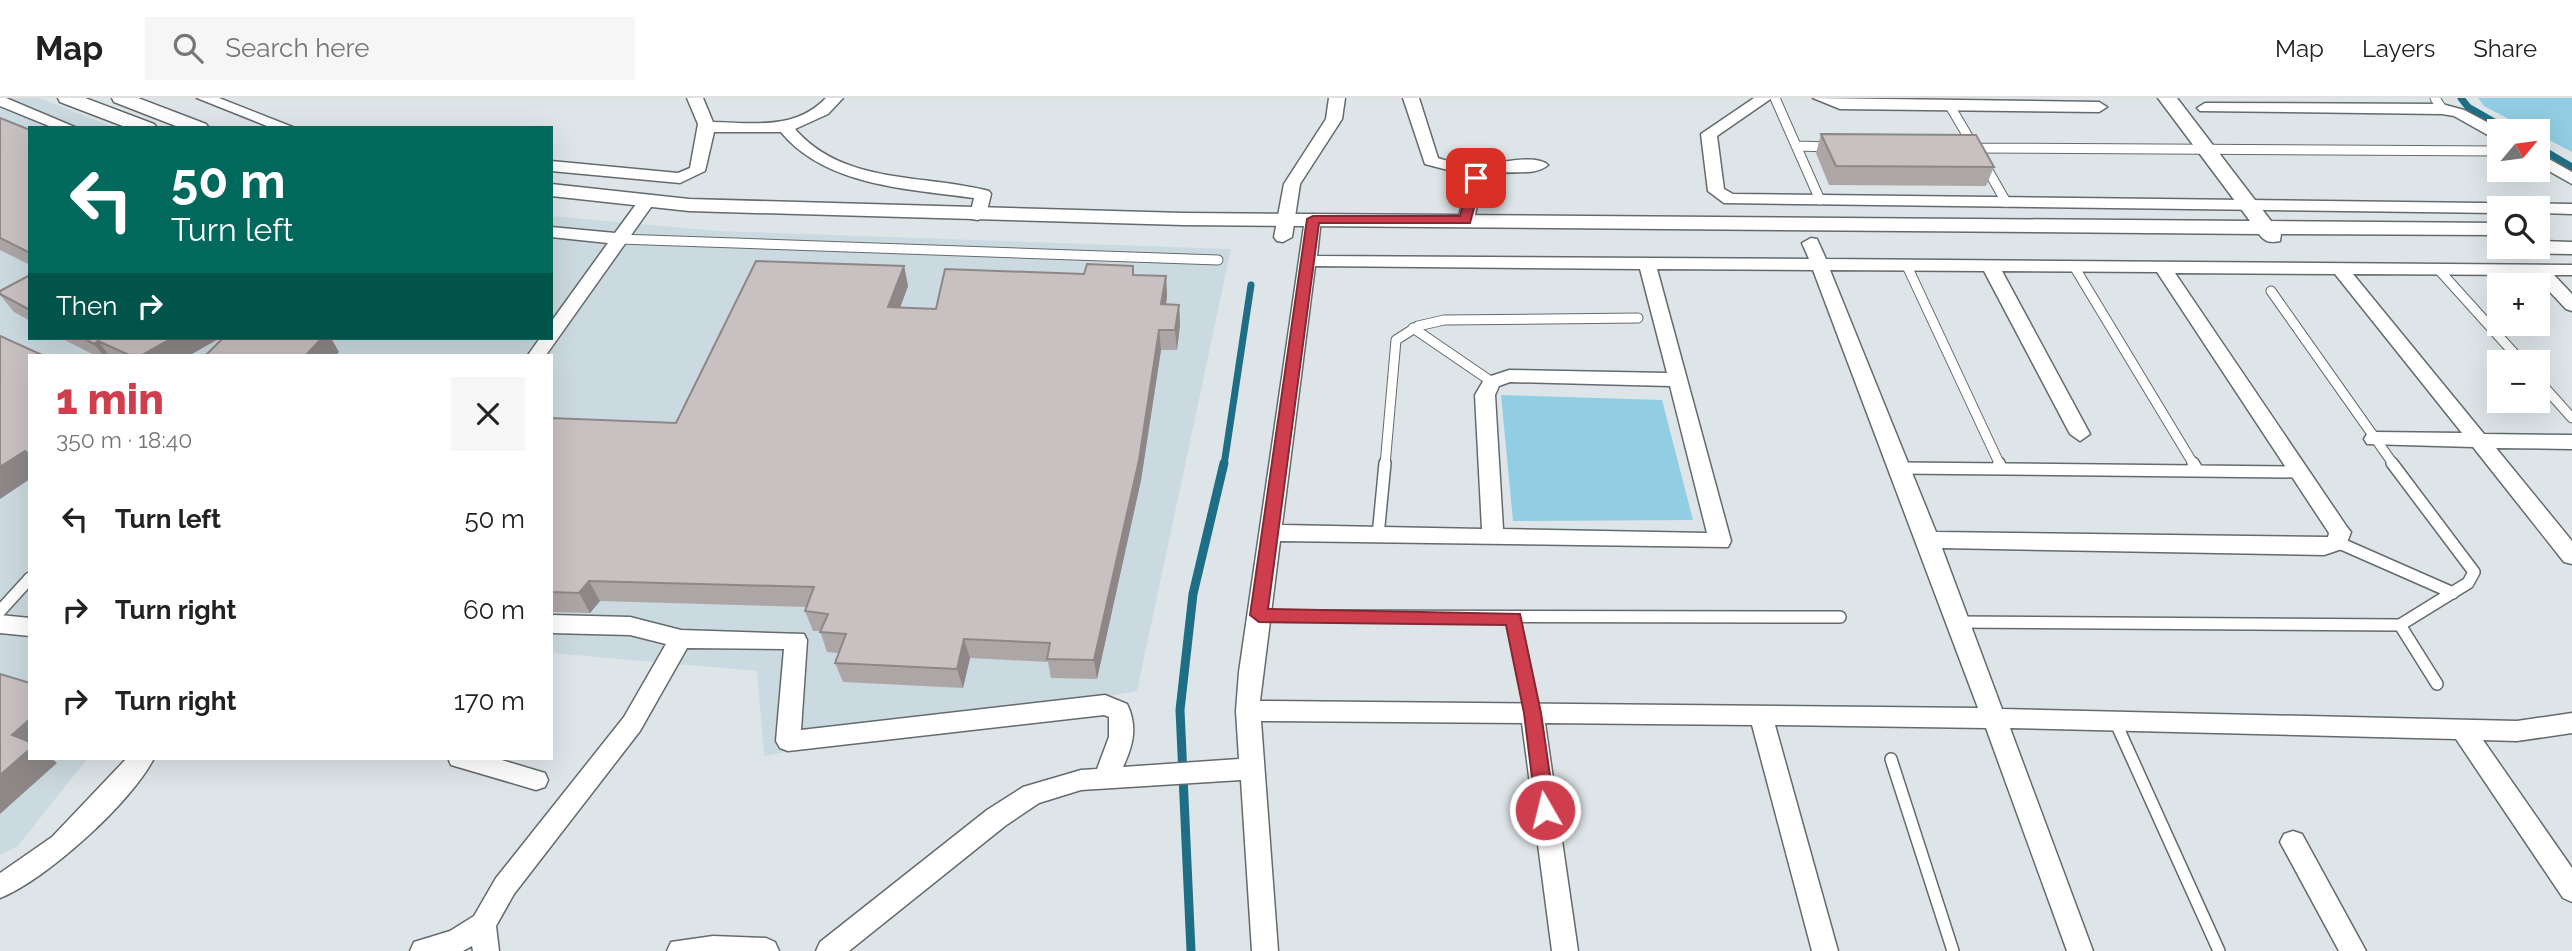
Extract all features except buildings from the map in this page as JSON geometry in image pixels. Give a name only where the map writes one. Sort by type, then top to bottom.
[{"type":"street","points":[[121,98],[194,126]]},
{"type":"street","points":[[205,98],[282,126]]},
{"type":"street","points":[[553,166],[680,178],[690,176],[697,171],[708,127],[704,111],[695,98]]},
{"type":"street","points":[[708,127],[787,129],[816,116],[835,98]]},
{"type":"street","points":[[1284,228],[1297,172],[1335,119],[1337,98]]},
{"type":"street","points":[[1411,98],[1431,161],[1474,174],[1490,167],[1540,166]]},
{"type":"street","points":[[1764,98],[1709,134],[1716,191],[1730,199],[2246,203],[2572,209]]},
{"type":"street","points":[[1821,98],[1840,104],[2099,107]]},
{"type":"street","points":[[2166,98],[2271,235]]},
{"type":"street","points":[[78,99],[142,126]]},
{"type":"street","points":[[0,101],[64,126]]},
{"type":"street","points":[[2206,108],[2439,104],[2487,128]]},
{"type":"street","points":[[787,129],[794,142],[830,164],[887,178],[983,194],[978,215]]},
{"type":"street","points":[[2550,165],[2572,179]]},
{"type":"street","points":[[1466,220],[1476,183],[1474,174]]},
{"type":"street","points":[[553,190],[642,209],[686,222],[1312,228],[1811,243],[2487,229]]},
{"type":"street","points":[[553,208],[642,209],[689,205],[1284,228]]},
{"type":"street","points":[[553,332],[642,209]]},
{"type":"street","points":[[1312,228],[1466,220],[2271,235],[2487,246]]},
{"type":"street","points":[[1265,951],[1241,770],[1259,615],[1312,228]]},
{"type":"street","points":[[2550,230],[2572,230]]},
{"type":"street","points":[[553,232],[620,239]]},
{"type":"street","points":[[1811,243],[1928,540],[2080,951]]},
{"type":"street","points":[[2550,248],[2572,248]]},
{"type":"street","points":[[1308,261],[2572,270]]},
{"type":"street","points":[[1270,533],[1720,541],[1647,263]]},
{"type":"street","points":[[1991,267],[2080,434]]},
{"type":"street","points":[[1928,540],[2324,547],[2337,542],[2340,532],[2164,269]]},
{"type":"street","points":[[2341,270],[2572,556]]},
{"type":"street","points":[[2539,270],[2572,305]]},
{"type":"street","points":[[1493,537],[1485,395],[1492,382],[1509,376],[1677,380]]},
{"type":"street","points":[[2374,439],[2572,442]]},
{"type":"street","points":[[0,624],[28,627]]},
{"type":"street","points":[[553,624],[630,626],[681,639],[796,640],[788,741],[1105,705],[1119,711],[1124,726],[1117,777]]},
{"type":"street","points":[[423,951],[457,941],[485,938],[505,886],[632,724],[681,639]]},
{"type":"street","points":[[1248,711],[1992,718],[2517,731],[2572,723]]},
{"type":"street","points":[[1532,713],[1565,951]]},
{"type":"street","points":[[1761,715],[1825,951]]},
{"type":"street","points":[[2463,730],[2572,890]]},
{"type":"street","points":[[0,886],[40,865],[73,838],[140,760]]},
{"type":"street","points":[[467,760],[536,780]]},
{"type":"street","points":[[829,951],[996,818],[1032,794],[1081,780],[1241,770]]},
{"type":"street","points":[[2293,842],[2353,951]]},
{"type":"street","points":[[680,951],[713,948],[766,951]]},
{"type":"lane","points":[[1775,98],[1820,200]]},
{"type":"lane","points":[[1950,106],[2006,202]]},
{"type":"lane","points":[[1796,146],[1837,147]]},
{"type":"lane","points":[[1961,148],[2487,151]]},
{"type":"lane","points":[[620,239],[1218,260]]},
{"type":"lane","points":[[1907,266],[2001,468]]},
{"type":"lane","points":[[2076,268],[2198,471]]},
{"type":"lane","points":[[2439,270],[2511,350]]},
{"type":"lane","points":[[1957,622],[2400,625],[2468,583],[2474,572],[2374,439],[2271,291]]},
{"type":"lane","points":[[1378,536],[1395,340],[1413,328],[1444,320],[1638,318]]},
{"type":"lane","points":[[1413,328],[1492,382]]},
{"type":"lane","points":[[2550,393],[2572,418]]},
{"type":"lane","points":[[1899,468],[2299,472]]},
{"type":"lane","points":[[2337,542],[2453,593]]},
{"type":"lane","points":[[0,611],[28,580]]},
{"type":"lane","points":[[1259,615],[1514,618],[1840,617]]},
{"type":"lane","points":[[1514,618],[1532,713]]},
{"type":"lane","points":[[2400,625],[2437,684]]},
{"type":"lane","points":[[2115,721],[2219,951]]},
{"type":"lane","points":[[1891,759],[1953,951]]},
{"type":"shaded area","points":[[0,98],[40,98],[111,126],[28,126],[28,340],[553,340],[553,216],[718,231],[1231,249],[1137,691],[764,756],[757,671],[553,653],[553,354],[28,354],[28,760],[86,760],[17,847],[0,855]]},
{"type":"shaded area","points":[[2478,98],[2572,98],[2572,152],[2550,140],[2550,119],[2509,119],[2484,106]]},
{"type":"shaded area","points":[[1501,395],[1662,400],[1693,520],[1513,521]]},
{"type":"waterway","points":[[2461,98],[2468,107],[2489,119]]},
{"type":"waterway","points":[[2550,154],[2572,167]]},
{"type":"waterway","points":[[1224,465],[1251,285]]},
{"type":"waterway","points":[[1191,951],[1180,710],[1193,594],[1224,463]]},
{"type":"route","points":[[1476,178],[1466,220],[1313,219],[1259,615],[1514,618],[1532,713],[1545,810]]}]
